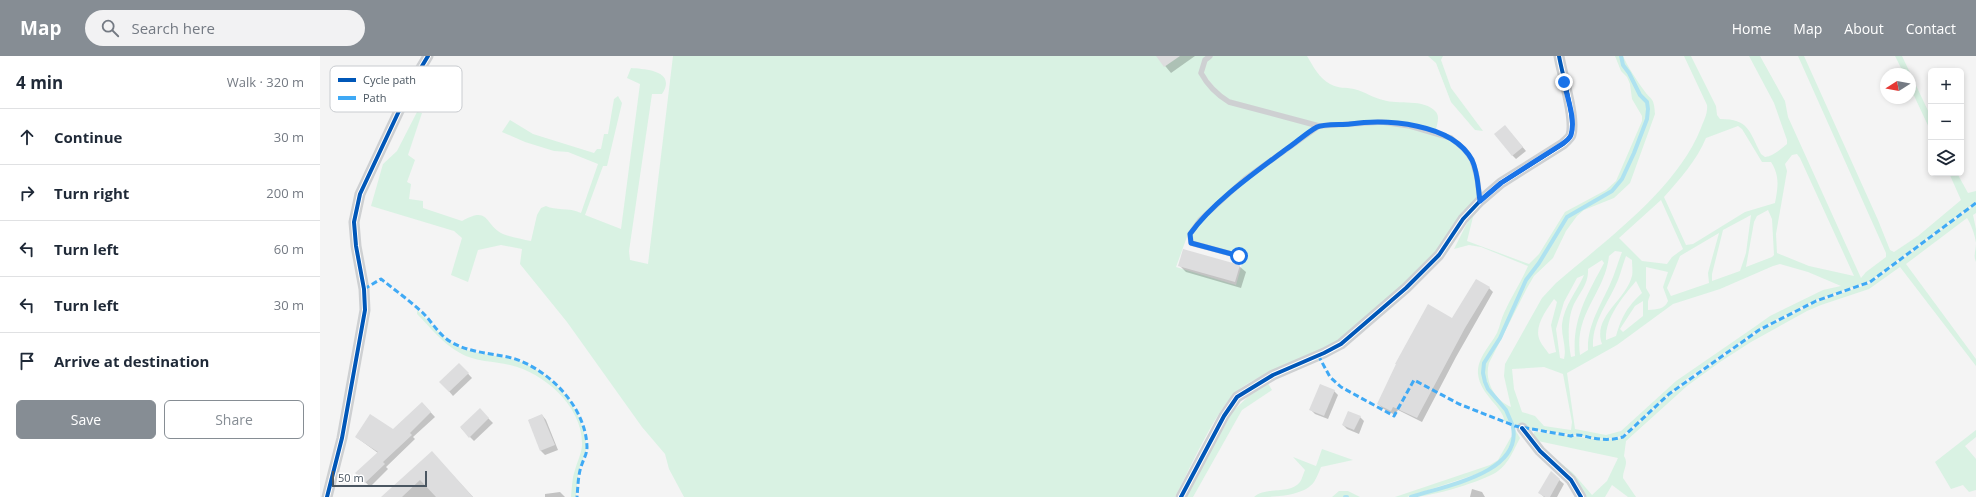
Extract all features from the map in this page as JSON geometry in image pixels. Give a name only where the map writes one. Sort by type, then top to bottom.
[{"type":"street","points":[[422,66],[428,56]]},
{"type":"street","points":[[1181,497],[1224,416],[1237,398],[1273,375],[1341,344],[1406,288],[1439,255],[1463,220],[1480,201],[1501,183],[1562,144],[1571,136],[1572,124],[1570,110],[1559,56]]},
{"type":"street","points":[[328,497],[342,438],[365,310],[364,289],[356,246],[354,222],[360,194],[400,112]]},
{"type":"street","points":[[1522,428],[1540,452],[1571,480],[1581,497]]},
{"type":"lane","points":[[1210,56],[1205,60],[1201,73],[1207,85],[1229,102],[1318,126],[1382,122],[1410,126],[1451,138],[1465,150],[1472,160],[1477,176],[1480,201]]},
{"type":"lane","points":[[1239,256],[1191,243],[1190,234],[1200,220],[1246,179],[1318,126]]},
{"type":"green space","points":[[673,56],[1207,56],[1204,59],[1199,74],[1215,94],[1224,100],[1229,103],[1315,127],[1245,178],[1199,219],[1188,234],[1176,267],[1236,285],[1242,264],[1239,262],[1240,255],[1192,242],[1192,234],[1212,211],[1237,189],[1317,129],[1381,124],[1399,125],[1433,133],[1448,140],[1461,149],[1470,161],[1475,175],[1478,199],[1460,217],[1437,251],[1414,278],[1357,328],[1344,338],[1323,350],[1252,381],[1236,392],[1219,413],[1175,497],[684,497],[669,469],[665,454],[642,427],[567,322],[520,264],[522,249],[501,245],[478,250],[468,282],[451,275],[462,238],[454,231],[371,206],[383,164],[397,151],[417,112],[422,113],[408,155],[415,160],[407,182],[411,184],[409,199],[423,201],[423,208],[462,221],[478,215],[482,216],[503,234],[531,241],[537,215],[541,208],[546,206],[581,213],[598,164],[568,152],[554,151],[525,142],[502,132],[510,120],[533,134],[594,153],[597,149],[601,149],[604,134],[608,134],[614,99],[618,96],[622,103],[607,166],[603,166],[585,215],[621,229],[640,84],[627,78],[631,68],[644,69],[658,73],[666,80],[666,86],[662,94],[652,94],[629,251],[630,260],[648,264]]},
{"type":"green space","points":[[1213,56],[1307,56],[1319,75],[1333,86],[1354,89],[1383,100],[1418,103],[1431,108],[1438,116],[1436,130],[1411,124],[1319,124],[1230,100],[1219,93],[1203,73],[1207,61]]},
{"type":"green space","points":[[1428,56],[1443,56],[1441,60],[1451,88],[1483,131],[1475,130],[1451,102],[1436,63]]},
{"type":"green space","points":[[1615,56],[1619,56],[1622,65],[1629,74],[1639,96],[1646,103],[1646,119],[1633,153],[1621,178],[1611,190],[1567,216],[1538,263],[1525,279],[1499,338],[1483,363],[1482,373],[1487,389],[1505,411],[1512,424],[1504,421],[1501,412],[1483,389],[1478,374],[1478,368],[1484,352],[1497,333],[1507,307],[1528,266],[1481,247],[1469,245],[1454,249],[1471,215],[1488,198],[1473,217],[1467,241],[1529,264],[1539,254],[1565,212],[1606,190],[1616,181],[1642,121],[1642,116],[1632,99],[1630,84],[1627,77],[1621,71]]},
{"type":"green space","points":[[1621,56],[1623,56],[1635,77],[1652,99],[1655,114],[1630,183],[1614,198],[1584,210],[1577,216],[1566,231],[1553,258],[1534,276],[1489,363],[1488,376],[1492,389],[1500,400],[1511,407],[1504,376],[1505,364],[1542,298],[1556,283],[1638,213],[1657,193],[1675,172],[1690,150],[1701,128],[1706,114],[1707,105],[1684,56],[1691,56],[1716,106],[1717,115],[1720,119],[1737,121],[1743,124],[1750,133],[1761,154],[1765,157],[1780,150],[1787,144],[1787,140],[1774,103],[1749,56],[1760,56],[1785,101],[1788,117],[1861,278],[1866,272],[1886,257],[1886,253],[1798,56],[1804,56],[1890,250],[1894,252],[1918,236],[1961,200],[1950,176],[1959,176],[1968,193],[1976,191],[1976,202],[1870,281],[1816,300],[1759,329],[1685,380],[1622,436],[1604,439],[1522,428],[1513,424],[1507,410],[1485,381],[1485,363],[1500,339],[1527,280],[1568,218],[1612,192],[1623,179],[1635,154],[1648,119],[1650,109],[1630,73],[1623,64]],"holes":[[[1738,126],[1742,129],[1762,162],[1771,162],[1774,167],[1778,182],[1777,192],[1775,203],[1745,212],[1693,244],[1686,245],[1664,197],[1693,162],[1706,138]],[[1797,154],[1800,158],[1854,276],[1809,266],[1777,253],[1776,234],[1787,171],[1785,164],[1792,155]],[[1661,200],[1683,249],[1672,257],[1667,264],[1642,261],[1619,238]],[[1768,210],[1772,219],[1774,255],[1746,267],[1754,222],[1757,216]],[[1751,215],[1746,253],[1740,271],[1712,281],[1712,274],[1723,230]],[[1719,233],[1708,273],[1709,283],[1671,296],[1667,288],[1680,256]],[[1615,251],[1622,252],[1592,324],[1588,341],[1588,350],[1580,355],[1579,340],[1581,327],[1606,269],[1609,256]],[[1626,256],[1632,260],[1632,276],[1629,285],[1611,309],[1602,325],[1600,334],[1602,344],[1593,347],[1595,329],[1601,313],[1618,280]],[[1602,260],[1604,263],[1578,319],[1575,356],[1571,357],[1569,344],[1570,316],[1574,304],[1584,287],[1588,269]],[[1780,264],[1808,272],[1841,286],[1823,290],[1770,316],[1676,381],[1621,431],[1606,435],[1575,429],[1567,373],[1617,345],[1673,304],[1720,289]],[[1646,267],[1668,272],[1663,287],[1668,301],[1666,304],[1660,308],[1648,310],[1650,295],[1646,288]],[[1584,275],[1563,317],[1562,328],[1565,350],[1564,359],[1560,358],[1556,329],[1564,302],[1577,278]],[[1636,281],[1642,293],[1632,303],[1626,312],[1620,323],[1616,336],[1606,340],[1606,332],[1611,316],[1620,301]],[[1554,299],[1557,302],[1551,325],[1556,352],[1549,354],[1541,343],[1538,336],[1538,330],[1542,318]],[[1643,301],[1643,316],[1623,332],[1620,329],[1635,306]],[[1544,367],[1563,374],[1572,422],[1571,430],[1544,426],[1535,416],[1522,412],[1514,389],[1512,369]]]},
{"type":"green space","points":[[1895,56],[1902,56],[1908,68],[1901,68]]},
{"type":"green space","points":[[1916,85],[1928,111],[1928,126],[1916,100]]},
{"type":"green space","points":[[1976,204],[1976,213],[1973,215],[1976,229],[1976,243],[1973,230],[1967,218],[1906,264],[1976,359],[1976,366],[1900,267],[1869,289],[1807,311],[1751,342],[1687,386],[1626,441],[1624,456],[1626,464],[1623,478],[1636,497],[1628,497],[1612,485],[1605,497],[1584,497],[1547,452],[1573,473],[1592,495],[1607,481],[1618,458],[1538,441],[1534,436],[1534,432],[1537,432],[1604,440],[1623,438],[1670,395],[1760,331],[1817,302],[1871,283]]},
{"type":"green space","points":[[1976,243],[1976,262],[1975,255]]},
{"type":"green space","points":[[417,310],[442,336],[457,346],[472,351],[511,359],[525,364],[538,371],[562,392],[572,404],[579,418],[584,432],[586,447],[577,480],[576,497],[571,497],[573,476],[582,446],[581,432],[577,418],[560,394],[549,384],[523,369],[472,358],[460,353],[437,335],[417,314]]},
{"type":"green space","points":[[1267,382],[1272,390],[1242,410],[1193,497],[1185,497],[1233,411],[1253,392]]},
{"type":"green space","points":[[1514,428],[1520,438],[1508,460],[1498,471],[1482,479],[1457,488],[1413,497],[1461,483],[1479,476],[1495,467],[1507,457],[1514,444]]},
{"type":"green space","points":[[1976,430],[1976,437],[1965,446],[1976,459],[1976,490],[1969,492],[1963,485],[1951,489],[1935,462]]},
{"type":"green space","points":[[1511,437],[1514,437],[1503,457],[1486,471],[1407,497],[1395,497],[1490,465],[1498,460]]},
{"type":"green space","points":[[1322,449],[1353,460],[1321,467],[1314,482],[1303,491],[1287,495],[1254,497],[1265,492],[1284,490],[1296,486],[1300,482],[1305,470],[1293,457],[1316,466]]},
{"type":"green space","points":[[1339,491],[1348,491],[1360,497],[1332,497]]},
{"type":"building","points":[[1156,56],[1180,56],[1164,67]]},
{"type":"building","points":[[1505,125],[1523,147],[1512,156],[1494,134]]},
{"type":"building","points":[[1183,249],[1240,265],[1235,282],[1178,266]]},
{"type":"building","points":[[1476,279],[1490,287],[1465,328],[1417,418],[1393,407],[1391,411],[1377,404],[1395,364],[1428,304],[1452,318]]},
{"type":"building","points":[[459,363],[469,373],[449,392],[439,382]]},
{"type":"building","points":[[1320,384],[1335,390],[1324,416],[1309,410]]},
{"type":"building","points":[[422,402],[431,412],[410,433],[412,435],[383,462],[385,464],[365,483],[355,473],[378,452],[355,437],[370,414],[393,429]]},
{"type":"building","points":[[480,408],[489,418],[469,438],[460,427]]},
{"type":"building","points":[[1348,411],[1361,416],[1354,430],[1342,425]]},
{"type":"building","points":[[542,414],[555,445],[540,451],[528,420]]},
{"type":"building","points":[[432,451],[473,497],[436,497],[420,480],[402,497],[381,497]]},
{"type":"building","points":[[1551,471],[1560,479],[1550,497],[1545,497],[1538,493]]},
{"type":"waterway","points":[[1512,424],[1506,410],[1488,389],[1483,373],[1484,363],[1500,338],[1526,280],[1539,263],[1567,217],[1612,191],[1622,179],[1634,153],[1647,119],[1648,109],[1647,102],[1640,95],[1629,73],[1623,65],[1621,56]]},
{"type":"waterway","points":[[1411,497],[1477,476],[1493,467],[1505,456],[1513,443],[1513,427]]},
{"type":"marked path","points":[[1318,355],[1330,377],[1341,387],[1394,416],[1414,380],[1459,404],[1515,426],[1571,436],[1579,435],[1605,439],[1619,438],[1623,437],[1669,394],[1759,330],[1816,301],[1870,282],[1976,203]]},
{"type":"marked path","points":[[364,289],[381,279],[423,313],[440,333],[451,342],[473,351],[512,358],[526,363],[552,380],[573,404],[585,432],[587,449],[578,480],[577,497]]},
{"type":"cycle path","points":[[422,66],[428,56]]},
{"type":"cycle path","points":[[1181,497],[1224,416],[1237,397],[1273,375],[1341,344],[1406,288],[1439,255],[1463,219],[1480,201],[1501,183],[1569,139],[1571,135],[1572,118],[1559,56]]},
{"type":"cycle path","points":[[327,497],[342,438],[365,310],[364,289],[356,246],[354,222],[360,194],[399,112]]},
{"type":"cycle path","points":[[1522,428],[1540,451],[1571,480],[1581,497]]},
{"type":"route","points":[[1239,256],[1191,243],[1190,234],[1200,220],[1246,179],[1318,126],[1382,122],[1410,126],[1435,132],[1451,138],[1465,150],[1472,160],[1477,176],[1480,201],[1501,183],[1562,144],[1571,136],[1572,124],[1564,82]]}]
